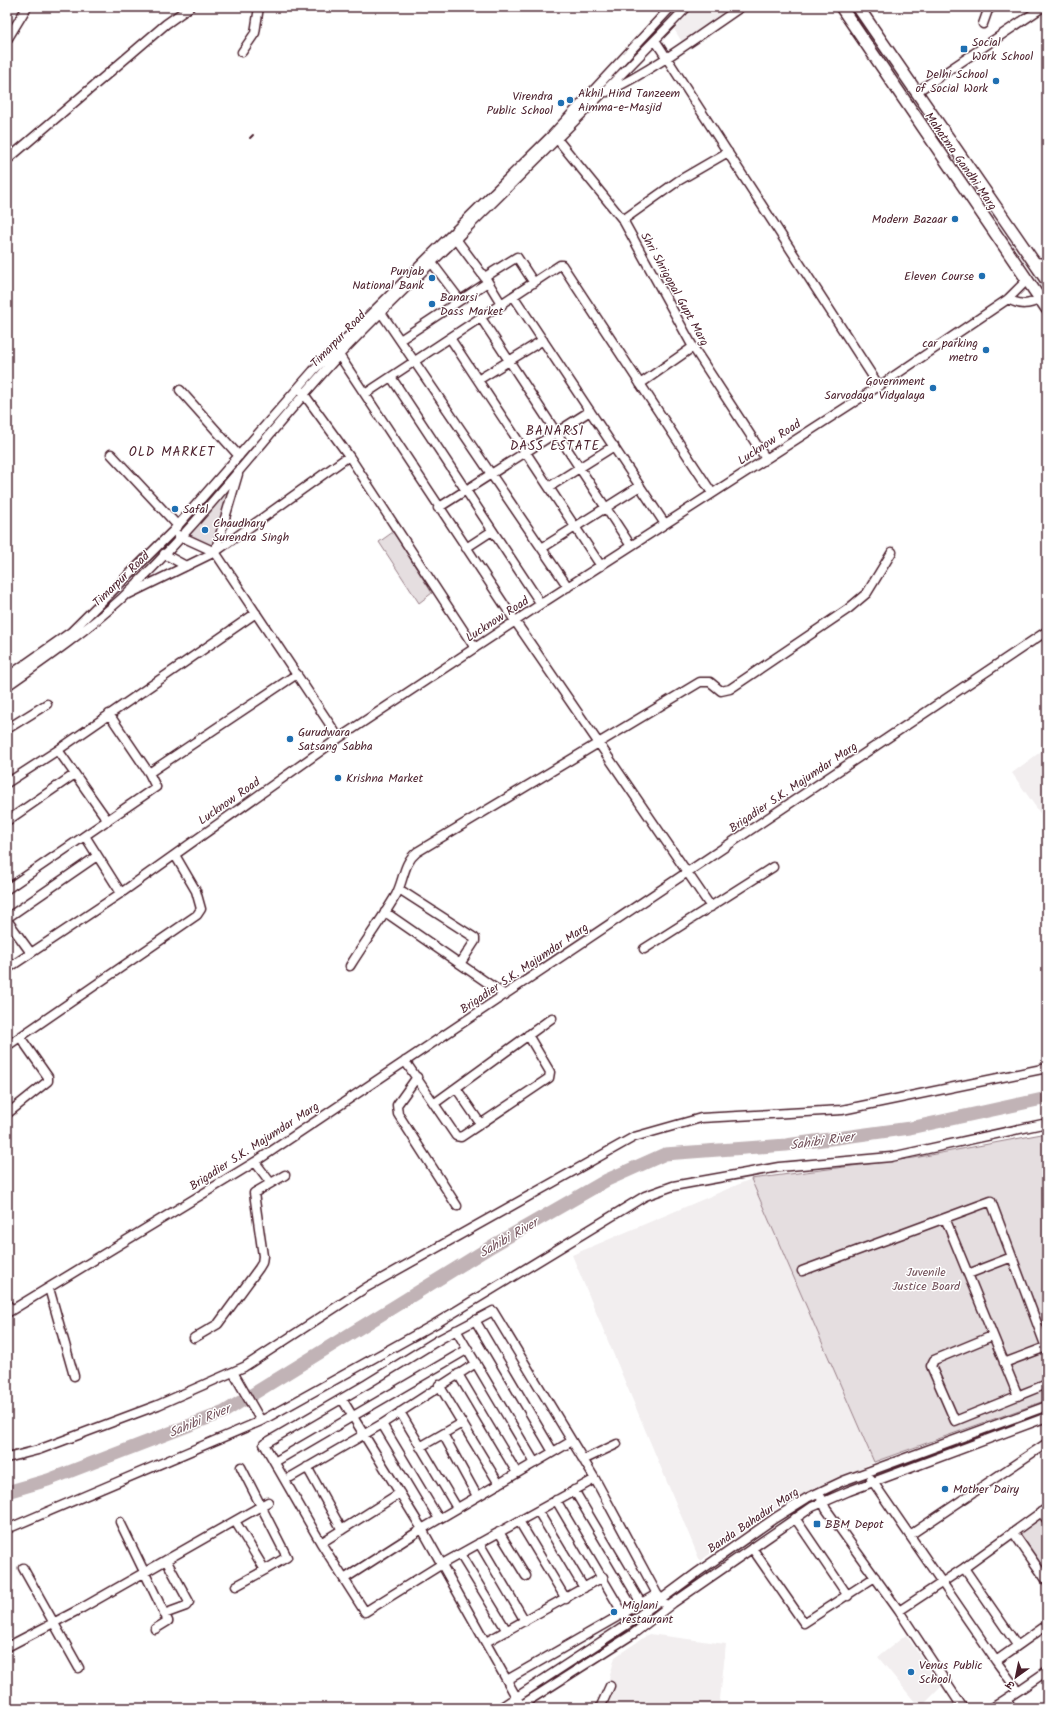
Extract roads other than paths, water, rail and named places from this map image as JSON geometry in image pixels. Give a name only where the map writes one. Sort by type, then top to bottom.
[{"type":"main road","name":"Mahatma Gandhi Marg","points":[[841,7],[1047,309]]},
{"type":"main road","name":"Mahatma Gandhi Marg","points":[[858,7],[918,91],[1047,281]]},
{"type":"street","points":[[7,40],[9,28],[27,7]]},
{"type":"street","points":[[7,160],[160,29],[190,7]]},
{"type":"street","points":[[242,52],[255,32],[259,7]]},
{"type":"street","name":"Timarpur Road","points":[[554,136],[671,7]]},
{"type":"street","name":"Timarpur Road","points":[[7,677],[71,632],[176,529],[239,456],[337,352],[554,136],[602,94],[687,7]]},
{"type":"street","points":[[596,88],[602,94],[632,79],[741,7]]},
{"type":"street","points":[[983,24],[988,10],[992,7]]},
{"type":"street","points":[[918,91],[1042,7]]},
{"type":"street","points":[[655,40],[879,386]]},
{"type":"street","name":"Shri Shrigopal Gupt Marg","points":[[554,136],[623,220],[693,347],[766,458]]},
{"type":"street","points":[[623,220],[678,181],[728,152]]},
{"type":"street","points":[[454,236],[487,280],[502,304]]},
{"type":"street","points":[[400,340],[460,300],[517,257],[534,283]]},
{"type":"street","points":[[430,259],[460,300]]},
{"type":"street","points":[[1034,262],[1047,263]]},
{"type":"street","points":[[365,394],[560,265],[564,267],[712,493]]},
{"type":"street","name":"Lucknow Road","points":[[7,969],[121,893],[339,738],[541,604],[879,386],[1008,299],[1028,280]]},
{"type":"street","points":[[514,296],[665,524]]},
{"type":"street","points":[[1008,299],[1018,305],[1029,304],[1041,299]]},
{"type":"street","points":[[379,310],[568,587]]},
{"type":"street","points":[[481,318],[631,546]]},
{"type":"street","points":[[450,338],[601,566]]},
{"type":"street","points":[[478,380],[543,340]]},
{"type":"street","points":[[640,384],[693,347]]},
{"type":"street","points":[[337,352],[438,508],[688,872],[710,907]]},
{"type":"street","points":[[391,377],[541,604]]},
{"type":"street","points":[[180,390],[239,456]]},
{"type":"street","points":[[301,390],[349,456],[475,648]]},
{"type":"street","name":"Timarpur Road","points":[[7,686],[64,647],[123,597],[239,471],[301,390]]},
{"type":"street","points":[[438,508],[467,491],[590,411]]},
{"type":"street","points":[[549,487],[614,446]]},
{"type":"street","points":[[111,454],[176,529],[180,536],[215,552],[339,738]]},
{"type":"street","points":[[123,597],[215,552],[349,456]]},
{"type":"street","points":[[215,552],[239,471]]},
{"type":"street","points":[[542,548],[574,526],[640,486]]},
{"type":"street","points":[[466,548],[492,531]]},
{"type":"street","points":[[350,966],[399,889],[410,857],[598,741],[700,682],[710,682],[720,690],[730,689],[848,609],[867,593],[892,552]]},
{"type":"street","points":[[164,554],[186,566]]},
{"type":"street","points":[[7,783],[58,750],[256,613]]},
{"type":"street","name":"Brigadier S.K. Majumdar Marg","points":[[9,1309],[49,1288],[255,1162],[1047,631]]},
{"type":"street","points":[[149,773],[297,674]]},
{"type":"street","points":[[7,730],[47,704]]},
{"type":"street","points":[[7,889],[108,821],[155,788],[157,785],[109,714]]},
{"type":"street","points":[[58,750],[108,821]]},
{"type":"street","points":[[7,821],[75,774]]},
{"type":"street","points":[[85,836],[121,893]]},
{"type":"street","points":[[7,1046],[197,915],[201,909],[196,891],[175,855]]},
{"type":"street","points":[[31,953],[7,919],[97,856]]},
{"type":"street","points":[[644,949],[774,867]]},
{"type":"street","points":[[399,889],[475,938],[475,941],[460,964]]},
{"type":"street","points":[[385,912],[505,995]]},
{"type":"street","points":[[435,1103],[552,1018]]},
{"type":"street","points":[[406,1062],[456,1136],[464,1136],[480,1123],[549,1078],[550,1072],[528,1035]]},
{"type":"street","points":[[7,1114],[48,1081],[48,1077],[20,1037]]},
{"type":"street","points":[[7,1458],[38,1450],[158,1404],[244,1367],[367,1287],[634,1137],[701,1118],[842,1110],[1047,1068]]},
{"type":"street","points":[[417,1077],[398,1105],[398,1114],[457,1206]]},
{"type":"street","points":[[456,1088],[480,1123]]},
{"type":"street","points":[[7,1529],[259,1419],[436,1324],[645,1196],[657,1191],[673,1186],[780,1167],[891,1157],[1047,1123]]},
{"type":"street","points":[[255,1162],[270,1182]]},
{"type":"street","points":[[194,1338],[218,1324],[262,1263],[254,1196],[257,1189],[285,1174]]},
{"type":"street","points":[[802,1271],[991,1200],[1046,1349],[1004,1363]]},
{"type":"street","points":[[945,1218],[992,1336],[1018,1396]]},
{"type":"street","points":[[968,1274],[1012,1257]]},
{"type":"street","points":[[49,1288],[74,1376]]},
{"type":"street","points":[[594,1479],[442,1564],[365,1612],[321,1543],[264,1444],[456,1330],[491,1311],[495,1313],[572,1441],[594,1479],[659,1597],[667,1607]]},
{"type":"street","points":[[475,1320],[553,1452]]},
{"type":"street","points":[[456,1330],[535,1462]]},
{"type":"street","points":[[992,1336],[932,1362],[931,1366],[953,1420],[957,1421],[1047,1384]]},
{"type":"street","points":[[278,1460],[468,1349]]},
{"type":"street","points":[[291,1477],[382,1424],[439,1385],[476,1363]]},
{"type":"street","points":[[233,1372],[259,1419]]},
{"type":"street","points":[[458,1374],[517,1473]]},
{"type":"street","points":[[439,1385],[499,1484]]},
{"type":"street","points":[[342,1399],[442,1564],[507,1680],[516,1704]]},
{"type":"street","name":"Banda Bahadur Marg","points":[[516,1704],[628,1624],[659,1597],[775,1518],[819,1492],[868,1472],[1047,1406]]},
{"type":"street","points":[[400,1412],[457,1508]]},
{"type":"street","name":"Banda Bahadur Marg","points":[[500,1708],[516,1704],[633,1634],[667,1607],[781,1527],[822,1501],[1047,1417]]},
{"type":"street","points":[[420,1446],[462,1423]]},
{"type":"street","points":[[382,1424],[439,1518]]},
{"type":"street","points":[[442,1434],[477,1496]]},
{"type":"street","points":[[344,1579],[439,1518],[572,1441]]},
{"type":"street","points":[[910,1535],[1047,1443]]},
{"type":"street","points":[[583,1460],[617,1444]]},
{"type":"street","points":[[236,1586],[287,1557],[265,1503],[240,1467]]},
{"type":"street","points":[[306,1467],[342,1530]]},
{"type":"street","points":[[868,1472],[872,1482],[1018,1691]]},
{"type":"street","points":[[574,1490],[641,1603]]},
{"type":"street","points":[[819,1492],[826,1509],[899,1611],[963,1708]]},
{"type":"street","points":[[321,1543],[400,1493]]},
{"type":"street","points":[[556,1500],[603,1577],[623,1612],[633,1634]]},
{"type":"street","points":[[7,1647],[54,1623],[265,1503]]},
{"type":"street","points":[[538,1510],[584,1588]]},
{"type":"street","points":[[899,1611],[964,1568],[1044,1510],[1047,1520]]},
{"type":"street","points":[[775,1518],[781,1527]]},
{"type":"street","points":[[795,1518],[848,1596]]},
{"type":"street","points":[[235,1521],[264,1570]]},
{"type":"street","points":[[519,1521],[566,1599]]},
{"type":"street","points":[[120,1522],[168,1622],[155,1629]]},
{"type":"street","points":[[499,1532],[526,1576]]},
{"type":"street","points":[[1013,1532],[1047,1581]]},
{"type":"street","points":[[479,1543],[525,1621]]},
{"type":"street","points":[[752,1548],[804,1623],[848,1596],[875,1577]]},
{"type":"street","points":[[460,1554],[506,1631]]},
{"type":"street","points":[[164,1614],[186,1606],[189,1602],[166,1560]]},
{"type":"street","points":[[23,1568],[79,1668]]},
{"type":"street","points":[[964,1568],[1017,1645]]},
{"type":"street","points":[[486,1642],[566,1599],[603,1577]]},
{"type":"street","points":[[507,1680],[623,1612],[641,1603],[659,1597]]},
{"type":"street","points":[[996,1661],[1047,1625]]},
{"type":"street","points":[[992,1708],[1047,1671]]},
{"type":"street","points":[[600,1708],[610,1686]]},
{"type":"street","points":[[1006,1699],[1012,1708]]},
{"type":"waterway","name":"Sahibi River","points":[[7,1492],[48,1480],[224,1412],[492,1246],[607,1180],[665,1154],[786,1145],[910,1128],[1047,1098]]},
{"type":"railway","points":[[250,138],[253,135]]},
{"type":"place","name":"Social Work School","points":[[964,49]]},
{"type":"place","name":"Delhi School of Social Work","points":[[996,81]]},
{"type":"place","name":"Akhil Hind Tanzeem Aimma-e-Masjid","points":[[570,100]]},
{"type":"place","name":"Virendra Public School","points":[[561,103]]},
{"type":"place","name":"Modern Bazaar","points":[[955,219]]},
{"type":"place","name":"Eleven Course","points":[[982,276]]},
{"type":"place","name":"Punjab National Bank","points":[[432,278]]},
{"type":"place","name":"Banarsi Dass Market","points":[[432,304]]},
{"type":"place","name":"car parking metro","points":[[986,350]]},
{"type":"place","name":"Government Sarvodaya Vidyalaya","points":[[933,388]]},
{"type":"place","name":"Safal","points":[[175,509]]},
{"type":"place","name":"Chaudhary Surendra Singh","points":[[205,530]]},
{"type":"place","name":"Gurudwara Satsang Sabha","points":[[290,739]]},
{"type":"place","name":"Krishna Market","points":[[338,778]]},
{"type":"place","name":"Mother Dairy","points":[[945,1489]]},
{"type":"place","name":"BBM Depot","points":[[817,1524]]},
{"type":"place","name":"Miglani restaurant","points":[[614,1612]]},
{"type":"place","name":"Venus Public School","points":[[911,1672]]},
{"type":"district","name":"BANARSI DASS ESTATE","points":[[555,438]]},
{"type":"district","name":"OLD MARKET","points":[[172,451]]},
{"type":"park label","name":"Juvenile Justice Board","points":[[926,1279]]}]
